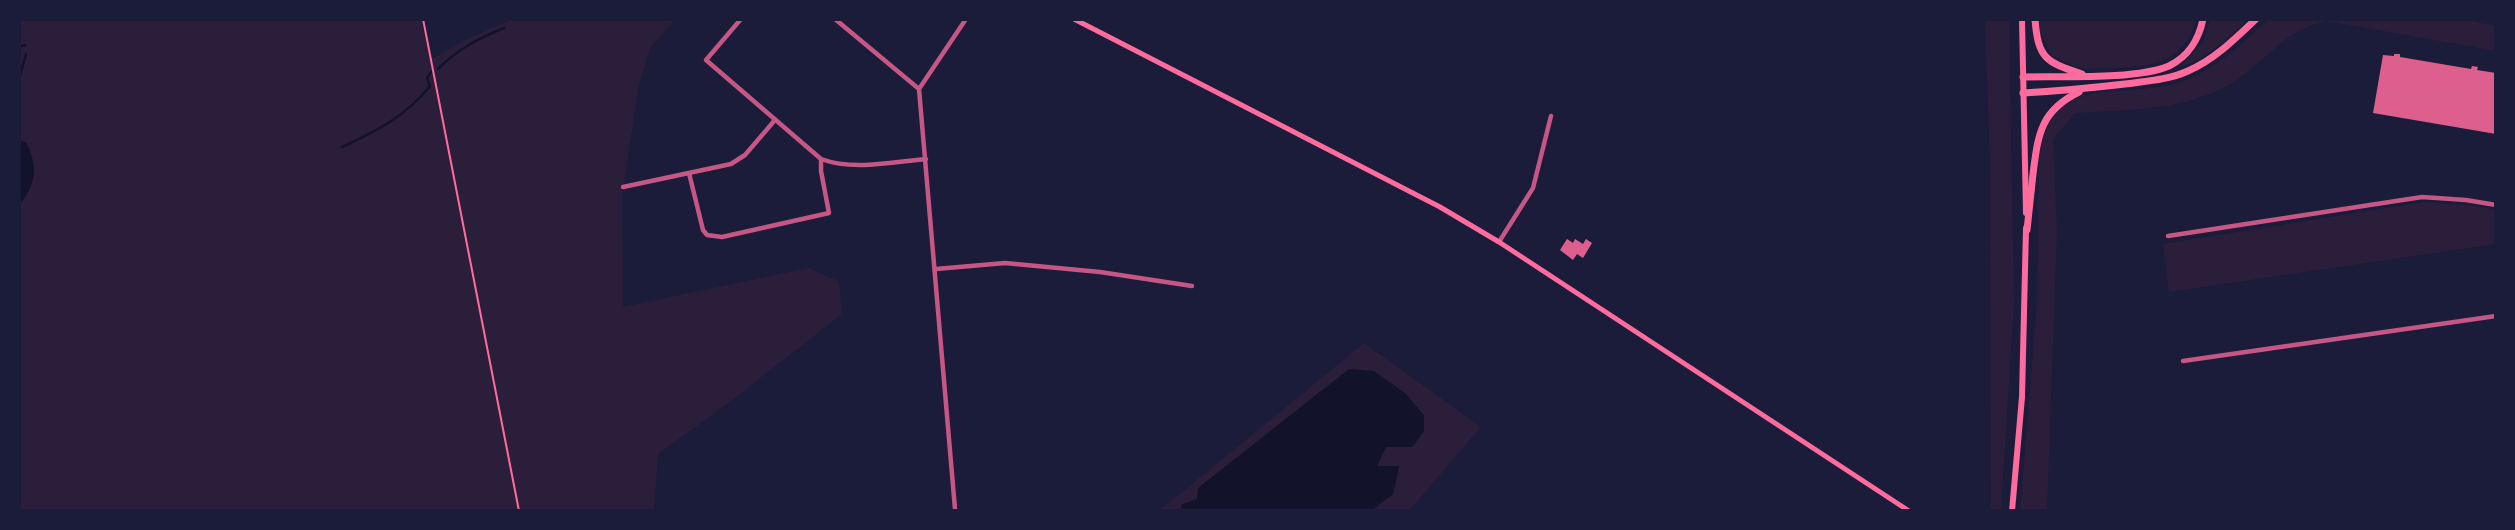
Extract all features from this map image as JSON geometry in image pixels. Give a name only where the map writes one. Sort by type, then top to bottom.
[{"type":"highway","points":[[2035,19],[2039,46],[2049,61],[2089,76]]},
{"type":"highway","points":[[2023,77],[2089,76],[2154,70],[2170,65],[2190,50],[2201,30],[2203,19]]},
{"type":"highway","points":[[2024,93],[2166,79],[2189,71],[2231,43],[2256,19]]},
{"type":"highway","points":[[2026,230],[2038,133],[2050,112],[2062,100],[2084,89]]},
{"type":"main road","points":[[1074,19],[1440,207],[1499,242],[1909,511]]},
{"type":"main road","points":[[2012,511],[2022,397],[2026,230],[2022,19]]},
{"type":"street","points":[[741,19],[706,60],[821,159],[842,165],[926,159]]},
{"type":"street","points":[[835,19],[919,89]]},
{"type":"street","points":[[955,509],[919,89],[966,19]]},
{"type":"street","points":[[1499,242],[1533,188],[1551,116]]},
{"type":"street","points":[[623,187],[738,160],[775,120]]},
{"type":"street","points":[[689,173],[703,230],[707,235],[722,237],[829,214],[821,159]]},
{"type":"street","points":[[2168,236],[2422,197],[2496,205]]},
{"type":"street","points":[[936,269],[1005,263],[1100,272],[1192,286]]},
{"type":"street","points":[[2183,361],[2496,316]]},
{"type":"path","points":[[423,19],[519,511]]},
{"type":"shaded area","points":[[19,19],[421,19],[430,60],[512,19],[676,19],[650,48],[639,85],[622,195],[623,307],[808,268],[839,281],[842,314],[658,454],[654,511],[19,511],[19,205],[26,197],[26,142],[19,141]]},
{"type":"shaded area","points":[[1985,19],[2009,19],[2014,301],[2001,511],[1991,511],[1990,169]]},
{"type":"shaded area","points":[[2040,19],[2196,19],[2184,45],[2166,59],[2143,66],[2091,69],[2077,67],[2052,56],[2040,32]]},
{"type":"shaded area","points":[[2210,19],[2248,19],[2208,53],[2179,68],[2203,42]]},
{"type":"shaded area","points":[[2269,19],[2462,19],[2496,26],[2496,51],[2326,21],[2296,33],[2236,80],[2205,96],[2150,108],[2075,113],[2053,139],[2057,230],[2047,511],[2020,511],[2037,304],[2039,152],[2048,126],[2061,109],[2077,98],[2095,93],[2159,87],[2194,76],[2228,55]]},
{"type":"shaded area","points":[[19,141],[26,142],[34,175],[19,205]]},
{"type":"shaded area","points":[[2423,202],[2496,210],[2496,244],[2169,292],[2163,244]]},
{"type":"shaded area","points":[[1364,343],[1481,427],[1409,511],[1371,511],[1393,494],[1399,466],[1376,467],[1386,447],[1412,447],[1424,431],[1197,499],[1181,505],[1181,511],[1159,511]]},
{"type":"shaded area","points":[[1349,369],[1374,371],[1406,394],[1424,415],[1424,431],[1412,447],[1386,447],[1377,466],[1399,466],[1393,494],[1371,511],[1181,511],[1181,505],[1197,499],[1198,488]]},
{"type":"building","points":[[2394,54],[2471,69],[2472,66],[2478,67],[2477,70],[2496,73],[2496,134],[2373,113],[2383,55]]},
{"type":"building","points":[[1567,239],[1573,243],[1575,239],[1583,244],[1586,239],[1592,243],[1583,258],[1577,254],[1573,260],[1560,250]]},
{"type":"waterway","points":[[438,69],[469,45],[504,28]]},
{"type":"waterway","points":[[19,47],[25,45]]},
{"type":"waterway","points":[[19,79],[26,54]]},
{"type":"waterway","points":[[342,147],[379,129],[411,106],[430,86],[427,78],[431,72]]}]
